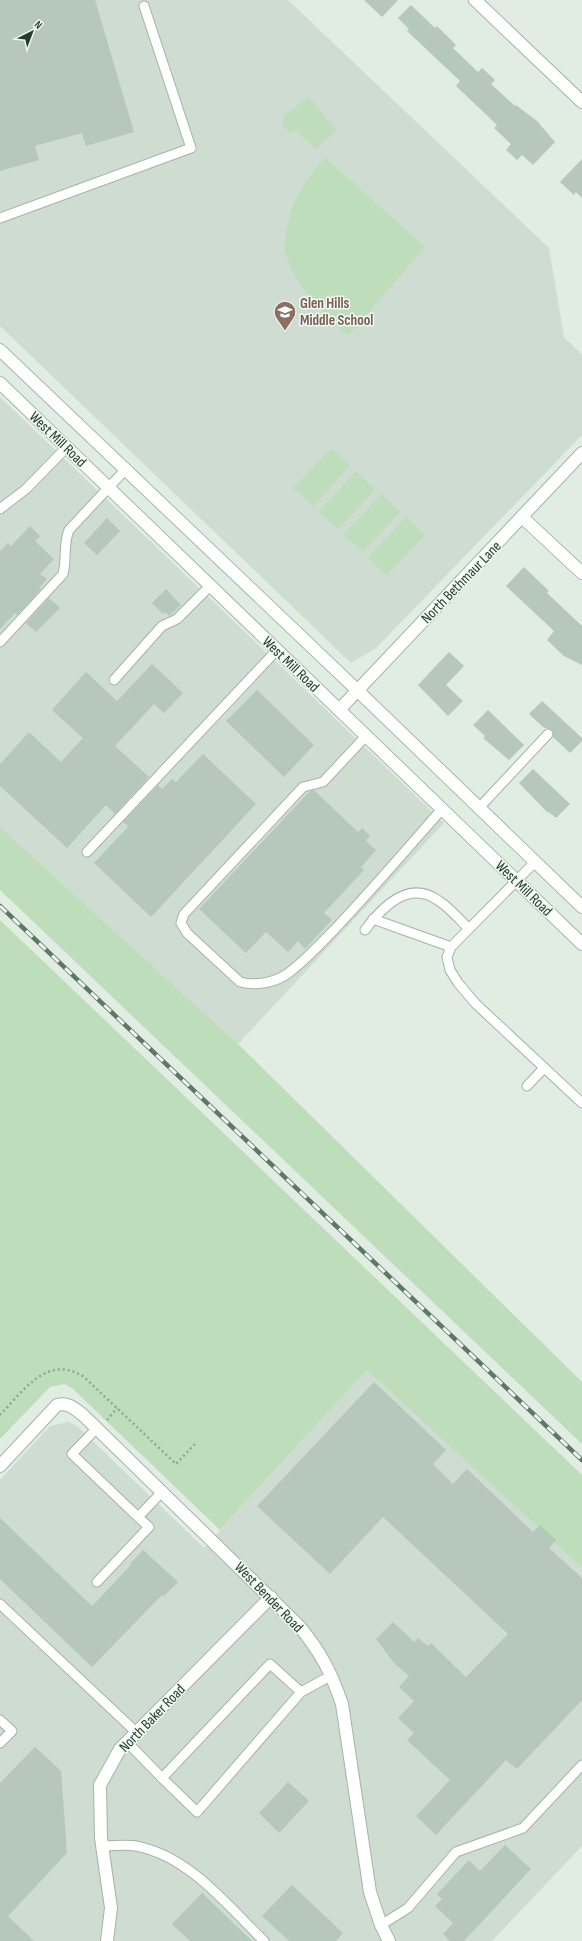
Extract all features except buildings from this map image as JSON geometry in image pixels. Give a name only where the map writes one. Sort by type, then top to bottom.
[{"type":"street","points":[[475,0],[582,102]]},
{"type":"street","name":"West Mill Road","points":[[0,350],[357,690],[582,907]]},
{"type":"street","name":"West Mill Road","points":[[0,383],[582,944]]},
{"type":"street","name":"North Bethmaur Lane","points":[[339,710],[582,453]]},
{"type":"street","points":[[522,517],[582,573]]},
{"type":"street","name":"West Bender Road","points":[[0,1466],[57,1405],[71,1405],[162,1491],[300,1627],[318,1650],[332,1675],[342,1704],[369,1885],[381,1926],[389,1941]]},
{"type":"street","name":"North Baker Road","points":[[107,1941],[111,1908],[102,1846],[100,1785],[120,1749],[271,1597]]},
{"type":"lane","points":[[0,218],[191,148],[144,6]]},
{"type":"lane","points":[[0,508],[26,489],[67,447]]},
{"type":"lane","points":[[0,642],[63,574],[65,565],[65,540],[69,530],[125,470]]},
{"type":"lane","points":[[114,680],[162,626],[177,619],[210,586]]},
{"type":"lane","points":[[87,852],[277,650]]},
{"type":"lane","points":[[479,808],[548,734]]},
{"type":"lane","points":[[366,736],[323,782],[303,787],[184,914],[181,923],[187,933],[240,982],[251,985],[286,975],[311,953],[366,896],[442,809]]},
{"type":"lane","points":[[535,862],[450,947],[447,956],[450,970],[458,983],[476,1004],[582,1103]]},
{"type":"lane","points":[[365,930],[373,918],[393,900],[414,892],[426,894],[439,900],[468,928]]},
{"type":"lane","points":[[373,918],[450,947]]},
{"type":"lane","points":[[527,1086],[544,1068]]},
{"type":"lane","points":[[97,1428],[72,1454],[149,1527],[97,1582]]},
{"type":"lane","points":[[138,1517],[162,1491]]},
{"type":"lane","points":[[0,1604],[136,1732]]},
{"type":"lane","points":[[162,1778],[270,1664],[302,1692]]},
{"type":"lane","points":[[127,1742],[197,1812],[302,1692],[332,1675]]},
{"type":"lane","points":[[0,1720],[12,1731],[0,1743]]},
{"type":"lane","points":[[381,1926],[408,1908],[456,1852],[523,1828],[582,1765]]},
{"type":"lane","points":[[102,1846],[135,1846],[164,1855],[196,1876],[264,1941]]},
{"type":"path","points":[[0,1415],[25,1389],[45,1372],[60,1368],[70,1370],[84,1377],[176,1464],[195,1444]]},
{"type":"shaded area","name":"Glen Hills Middle School","points":[[0,0],[288,0],[549,248],[564,337],[582,355],[582,435],[376,648],[351,663],[0,326]]},
{"type":"shaded area","points":[[0,397],[444,823],[238,1044],[0,827]]},
{"type":"shaded area","points":[[367,1370],[582,1568],[582,1846],[492,1941],[0,1941],[0,1480],[50,1426],[68,1422],[77,1426],[204,1548]]},
{"type":"green space","points":[[308,97],[336,130],[316,149],[296,130],[290,133],[283,126],[284,116]]},
{"type":"green space","points":[[325,158],[425,247],[348,336],[319,308],[302,287],[295,276],[285,249],[288,224],[294,203],[310,176]]},
{"type":"green space","points":[[331,448],[350,466],[313,506],[294,488]]},
{"type":"green space","points":[[356,471],[375,489],[338,529],[319,512]]},
{"type":"green space","points":[[381,494],[400,512],[363,552],[344,535]]},
{"type":"green space","points":[[406,517],[425,535],[387,575],[368,558]]},
{"type":"green space","points":[[0,827],[238,1044],[582,1382],[582,1444],[0,890]]},
{"type":"green space","points":[[0,920],[582,1475],[582,1568],[367,1370],[220,1530],[72,1388],[64,1384],[50,1387],[0,1439]]},
{"type":"railway","points":[[0,906],[582,1460]]},
{"type":"place","name":"Glen Hills Middle School","points":[[285,332]]}]
